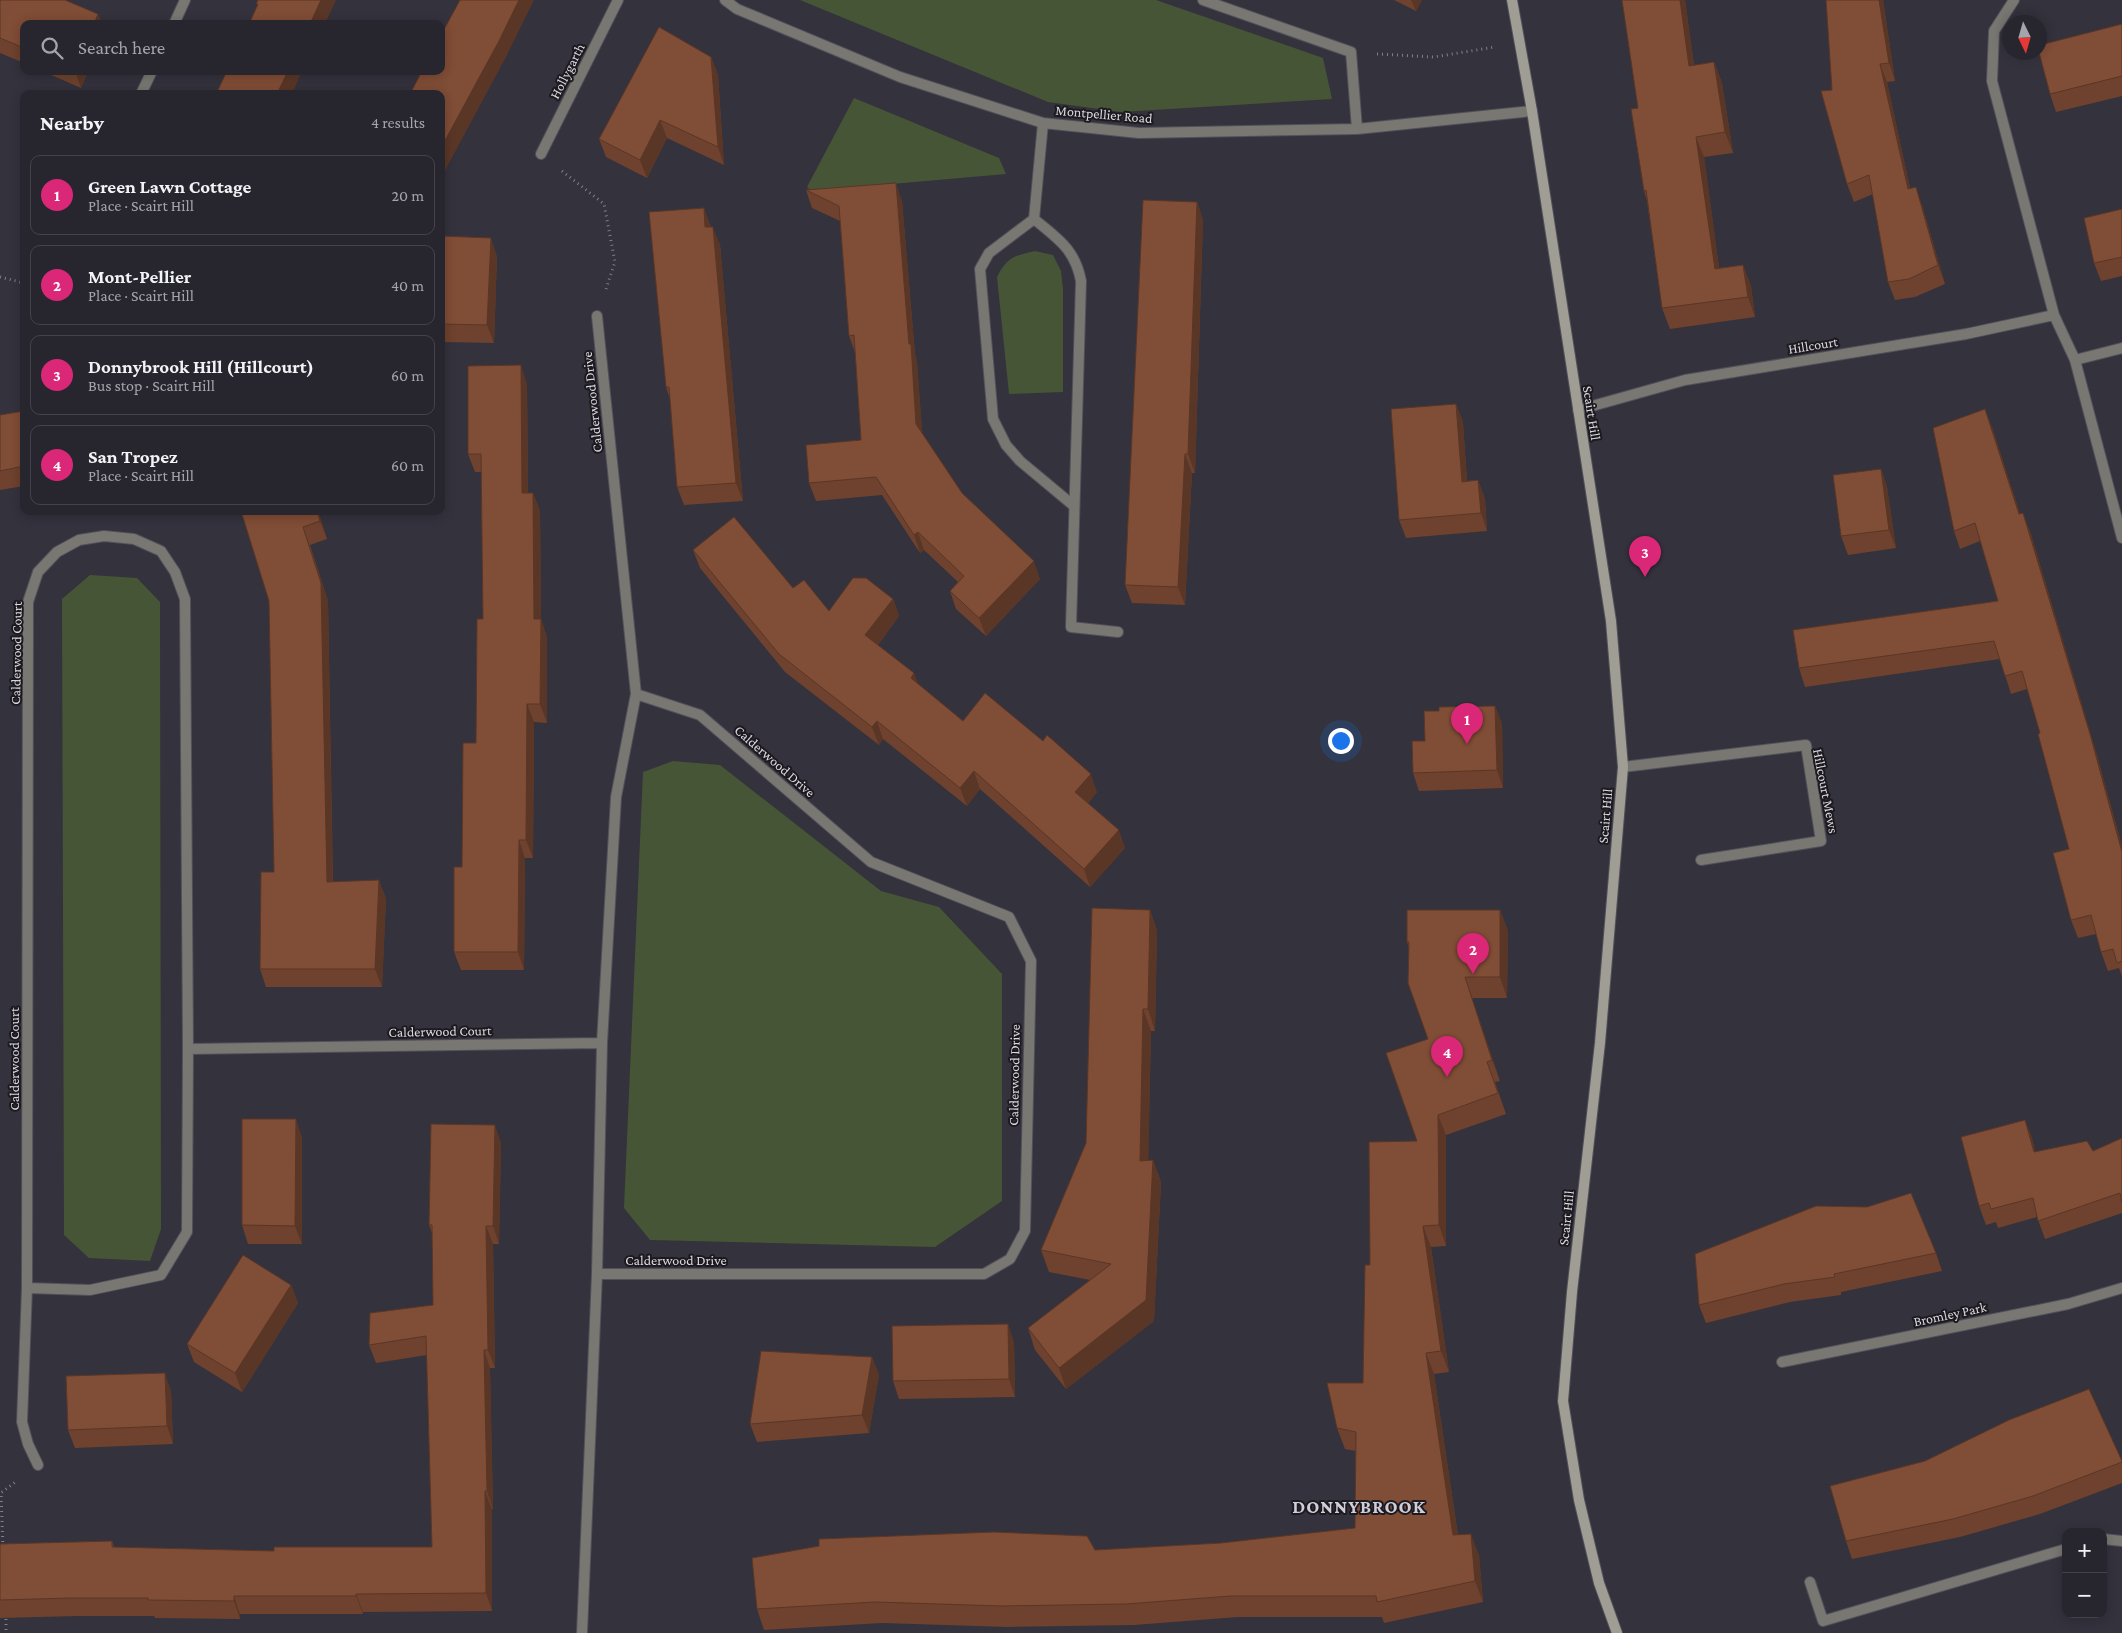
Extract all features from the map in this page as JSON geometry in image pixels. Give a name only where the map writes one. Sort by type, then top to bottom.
[{"type":"street","points":[[176,20],[186,0]]},
{"type":"street","name":"Hollygarth","points":[[541,154],[618,0]]},
{"type":"street","name":"Montpellier Road","points":[[725,0],[737,9],[900,77],[1043,123],[1138,134],[1357,129],[1532,111]]},
{"type":"street","points":[[1203,0],[1351,52],[1357,129]]},
{"type":"street","name":"Scairt Hill","points":[[1512,0],[1532,111],[1611,621],[1622,767],[1600,1043],[1572,1292],[1563,1401],[1584,1519],[1599,1583],[1617,1633]]},
{"type":"street","points":[[2014,0],[1994,31],[1992,81],[2054,315],[2075,360],[2122,538]]},
{"type":"street","points":[[143,90],[150,75]]},
{"type":"street","points":[[1043,123],[1034,219],[989,253],[980,269],[992,419],[1006,445],[1020,460],[1074,506]]},
{"type":"street","points":[[1034,219],[1068,249],[1078,264],[1081,281],[1071,628],[1118,632]]},
{"type":"street","name":"Hillcourt","points":[[1578,410],[1685,380],[1966,334],[2054,315]]},
{"type":"street","name":"Calderwood Drive","points":[[582,1633],[597,1274],[602,1043],[616,797],[636,694],[597,316]]},
{"type":"street","points":[[2075,360],[2122,348]]},
{"type":"street","name":"Calderwood Court","points":[[27,1288],[90,1290],[160,1275],[187,1232],[186,599],[176,572],[161,551],[134,539],[104,536],[79,540],[57,552],[38,572],[28,602],[27,1288],[22,1422],[28,1444],[38,1465]]},
{"type":"street","name":"Calderwood Drive","points":[[597,1274],[984,1274],[1010,1259],[1025,1230],[1031,961],[1009,917],[871,862],[700,715],[636,694]]},
{"type":"street","name":"Hillcourt Mews","points":[[1622,767],[1806,746],[1821,841],[1701,860]]},
{"type":"street","name":"Calderwood Court","points":[[188,1049],[602,1043]]},
{"type":"street","name":"Bromley Park","points":[[1782,1362],[2068,1304],[2122,1288]]},
{"type":"street","points":[[2107,1539],[2122,1541]]},
{"type":"street","points":[[1810,1582],[1823,1621],[2062,1550]]},
{"type":"path","points":[[1351,52],[1434,57],[1519,43]]},
{"type":"path","points":[[541,154],[604,204],[615,262],[597,316]]},
{"type":"path","points":[[0,276],[20,282]]},
{"type":"path","points":[[3,1549],[1,1493],[38,1465]]},
{"type":"path","points":[[5,1605],[6,1633]]},
{"type":"green space","points":[[800,0],[1156,0],[1323,58],[1332,99],[1121,112],[1048,102]]},
{"type":"green space","points":[[854,98],[999,158],[1006,174],[812,191],[807,187]]},
{"type":"green space","points":[[1035,251],[1053,255],[1061,271],[1063,289],[1063,392],[1009,394],[997,277],[1004,265],[1012,258]]},
{"type":"green space","points":[[90,575],[137,578],[160,602],[161,1229],[150,1261],[89,1258],[64,1235],[62,599]]},
{"type":"green space","points":[[673,761],[720,765],[881,891],[939,907],[1002,974],[1002,1201],[935,1247],[650,1240],[624,1208],[643,772]]},
{"type":"building","points":[[0,0],[65,0],[98,14],[96,20],[20,20],[20,46],[0,38]]},
{"type":"building","points":[[258,0],[321,0],[312,20],[251,20],[258,4],[256,4]]},
{"type":"building","points":[[460,0],[519,0],[445,141],[445,90],[412,90],[420,75],[445,75],[445,28]]},
{"type":"building","points":[[1622,0],[1680,0],[1689,66],[1714,62],[1725,132],[1696,137],[1715,269],[1743,265],[1748,297],[1662,308],[1646,190],[1644,191],[1631,109],[1638,108]]},
{"type":"building","points":[[1826,0],[1879,0],[1889,63],[1880,64],[1908,189],[1916,187],[1938,265],[1909,279],[1888,282],[1869,175],[1847,184],[1821,91],[1832,90]]},
{"type":"building","points":[[2122,24],[2122,76],[2050,94],[2041,60],[2047,60],[2047,43]]},
{"type":"building","points":[[659,27],[711,57],[718,147],[660,120],[640,160],[599,139]]},
{"type":"building","points":[[225,75],[286,75],[279,90],[218,90]]},
{"type":"building","points":[[896,183],[909,344],[911,344],[916,424],[962,493],[1034,561],[979,618],[950,591],[964,576],[918,532],[914,535],[876,477],[809,483],[806,445],[861,440],[854,335],[849,336],[839,206],[806,190]]},
{"type":"building","points":[[1143,200],[1197,202],[1188,454],[1185,454],[1178,587],[1125,585]]},
{"type":"building","points":[[704,208],[705,227],[713,227],[736,483],[677,487],[669,387],[666,387],[649,212]]},
{"type":"building","points":[[2122,209],[2122,257],[2094,263],[2084,218]]},
{"type":"building","points":[[445,236],[491,238],[487,325],[445,324]]},
{"type":"building","points":[[521,365],[522,493],[533,493],[534,619],[541,619],[540,704],[527,704],[526,840],[519,840],[518,952],[454,952],[454,867],[462,867],[463,743],[476,743],[477,619],[483,619],[481,454],[468,454],[468,366]]},
{"type":"building","points":[[1456,404],[1462,482],[1478,480],[1481,513],[1399,520],[1391,409]]},
{"type":"building","points":[[1985,409],[2019,514],[2023,513],[2090,734],[2122,852],[2122,961],[2117,963],[2113,949],[2101,952],[2091,915],[2071,920],[2053,853],[2069,849],[2038,734],[2040,733],[2022,671],[2005,676],[1994,641],[1799,668],[1793,630],[1998,601],[1975,523],[1954,531],[1933,428]]},
{"type":"building","points":[[20,412],[20,467],[0,471],[0,415]]},
{"type":"building","points":[[1881,469],[1889,530],[1841,536],[1833,475]]},
{"type":"building","points":[[242,515],[318,515],[320,521],[303,527],[321,583],[327,882],[379,880],[375,969],[260,969],[261,872],[274,872],[269,601]]},
{"type":"building","points":[[734,517],[793,588],[804,580],[829,611],[853,578],[866,578],[893,599],[865,635],[914,673],[911,678],[963,721],[985,693],[1043,741],[1047,735],[1091,774],[1075,792],[1119,830],[1084,869],[974,771],[960,788],[877,721],[872,727],[779,654],[693,550]]},
{"type":"building","points":[[1495,706],[1497,770],[1413,773],[1412,741],[1425,741],[1424,711],[1439,711],[1439,707]]},
{"type":"building","points":[[1092,908],[1150,910],[1148,1009],[1143,1009],[1140,1161],[1153,1160],[1146,1300],[1059,1368],[1028,1328],[1111,1264],[1041,1250],[1086,1143]]},
{"type":"building","points":[[1407,910],[1500,910],[1500,977],[1465,977],[1492,1060],[1487,1062],[1498,1093],[1438,1115],[1439,1225],[1423,1226],[1441,1351],[1426,1353],[1453,1535],[1471,1534],[1475,1581],[1377,1602],[1376,1596],[1231,1596],[1126,1604],[1001,1606],[875,1602],[757,1609],[752,1558],[819,1546],[819,1539],[994,1532],[1087,1536],[1095,1550],[1221,1543],[1355,1528],[1356,1432],[1337,1428],[1327,1383],[1363,1383],[1365,1265],[1370,1265],[1369,1142],[1417,1141],[1386,1053],[1428,1039],[1408,983],[1409,942],[1407,942]]},
{"type":"building","points":[[242,1119],[296,1119],[295,1226],[242,1225]]},
{"type":"building","points":[[2025,1120],[2034,1152],[2087,1141],[2093,1151],[2122,1138],[2122,1203],[2120,1193],[2038,1221],[2033,1198],[1991,1209],[1989,1203],[1979,1206],[1961,1137]]},
{"type":"building","points":[[431,1124],[495,1125],[493,1226],[486,1226],[488,1350],[484,1350],[487,1491],[485,1491],[486,1593],[234,1596],[234,1601],[148,1600],[148,1598],[0,1600],[0,1544],[112,1541],[112,1547],[274,1551],[274,1547],[432,1547],[426,1336],[369,1345],[370,1313],[433,1305],[432,1225],[429,1225]]},
{"type":"building","points":[[1911,1193],[1936,1253],[1834,1274],[1835,1277],[1784,1284],[1699,1305],[1695,1254],[1816,1206],[1867,1207]]},
{"type":"building","points":[[243,1255],[291,1285],[235,1373],[187,1344]]},
{"type":"building","points":[[1008,1324],[1009,1379],[893,1381],[892,1326]]},
{"type":"building","points":[[761,1351],[872,1357],[862,1415],[750,1424]]},
{"type":"building","points":[[165,1373],[167,1426],[68,1430],[66,1376]]},
{"type":"building","points":[[2089,1389],[2122,1462],[2033,1496],[1953,1519],[1846,1541],[1830,1486],[1925,1461],[2009,1420]]},
{"type":"place","name":"Donnybrook Hill (Hillcourt)","points":[[1645,577]]},
{"type":"place","name":"Green Lawn Cottage","points":[[1467,744]]},
{"type":"place","name":"Mont-Pellier","points":[[1473,974]]},
{"type":"place","name":"San Tropez","points":[[1447,1077]]},
{"type":"district","name":"DONNYBROOK","points":[[1359,1506]]}]
